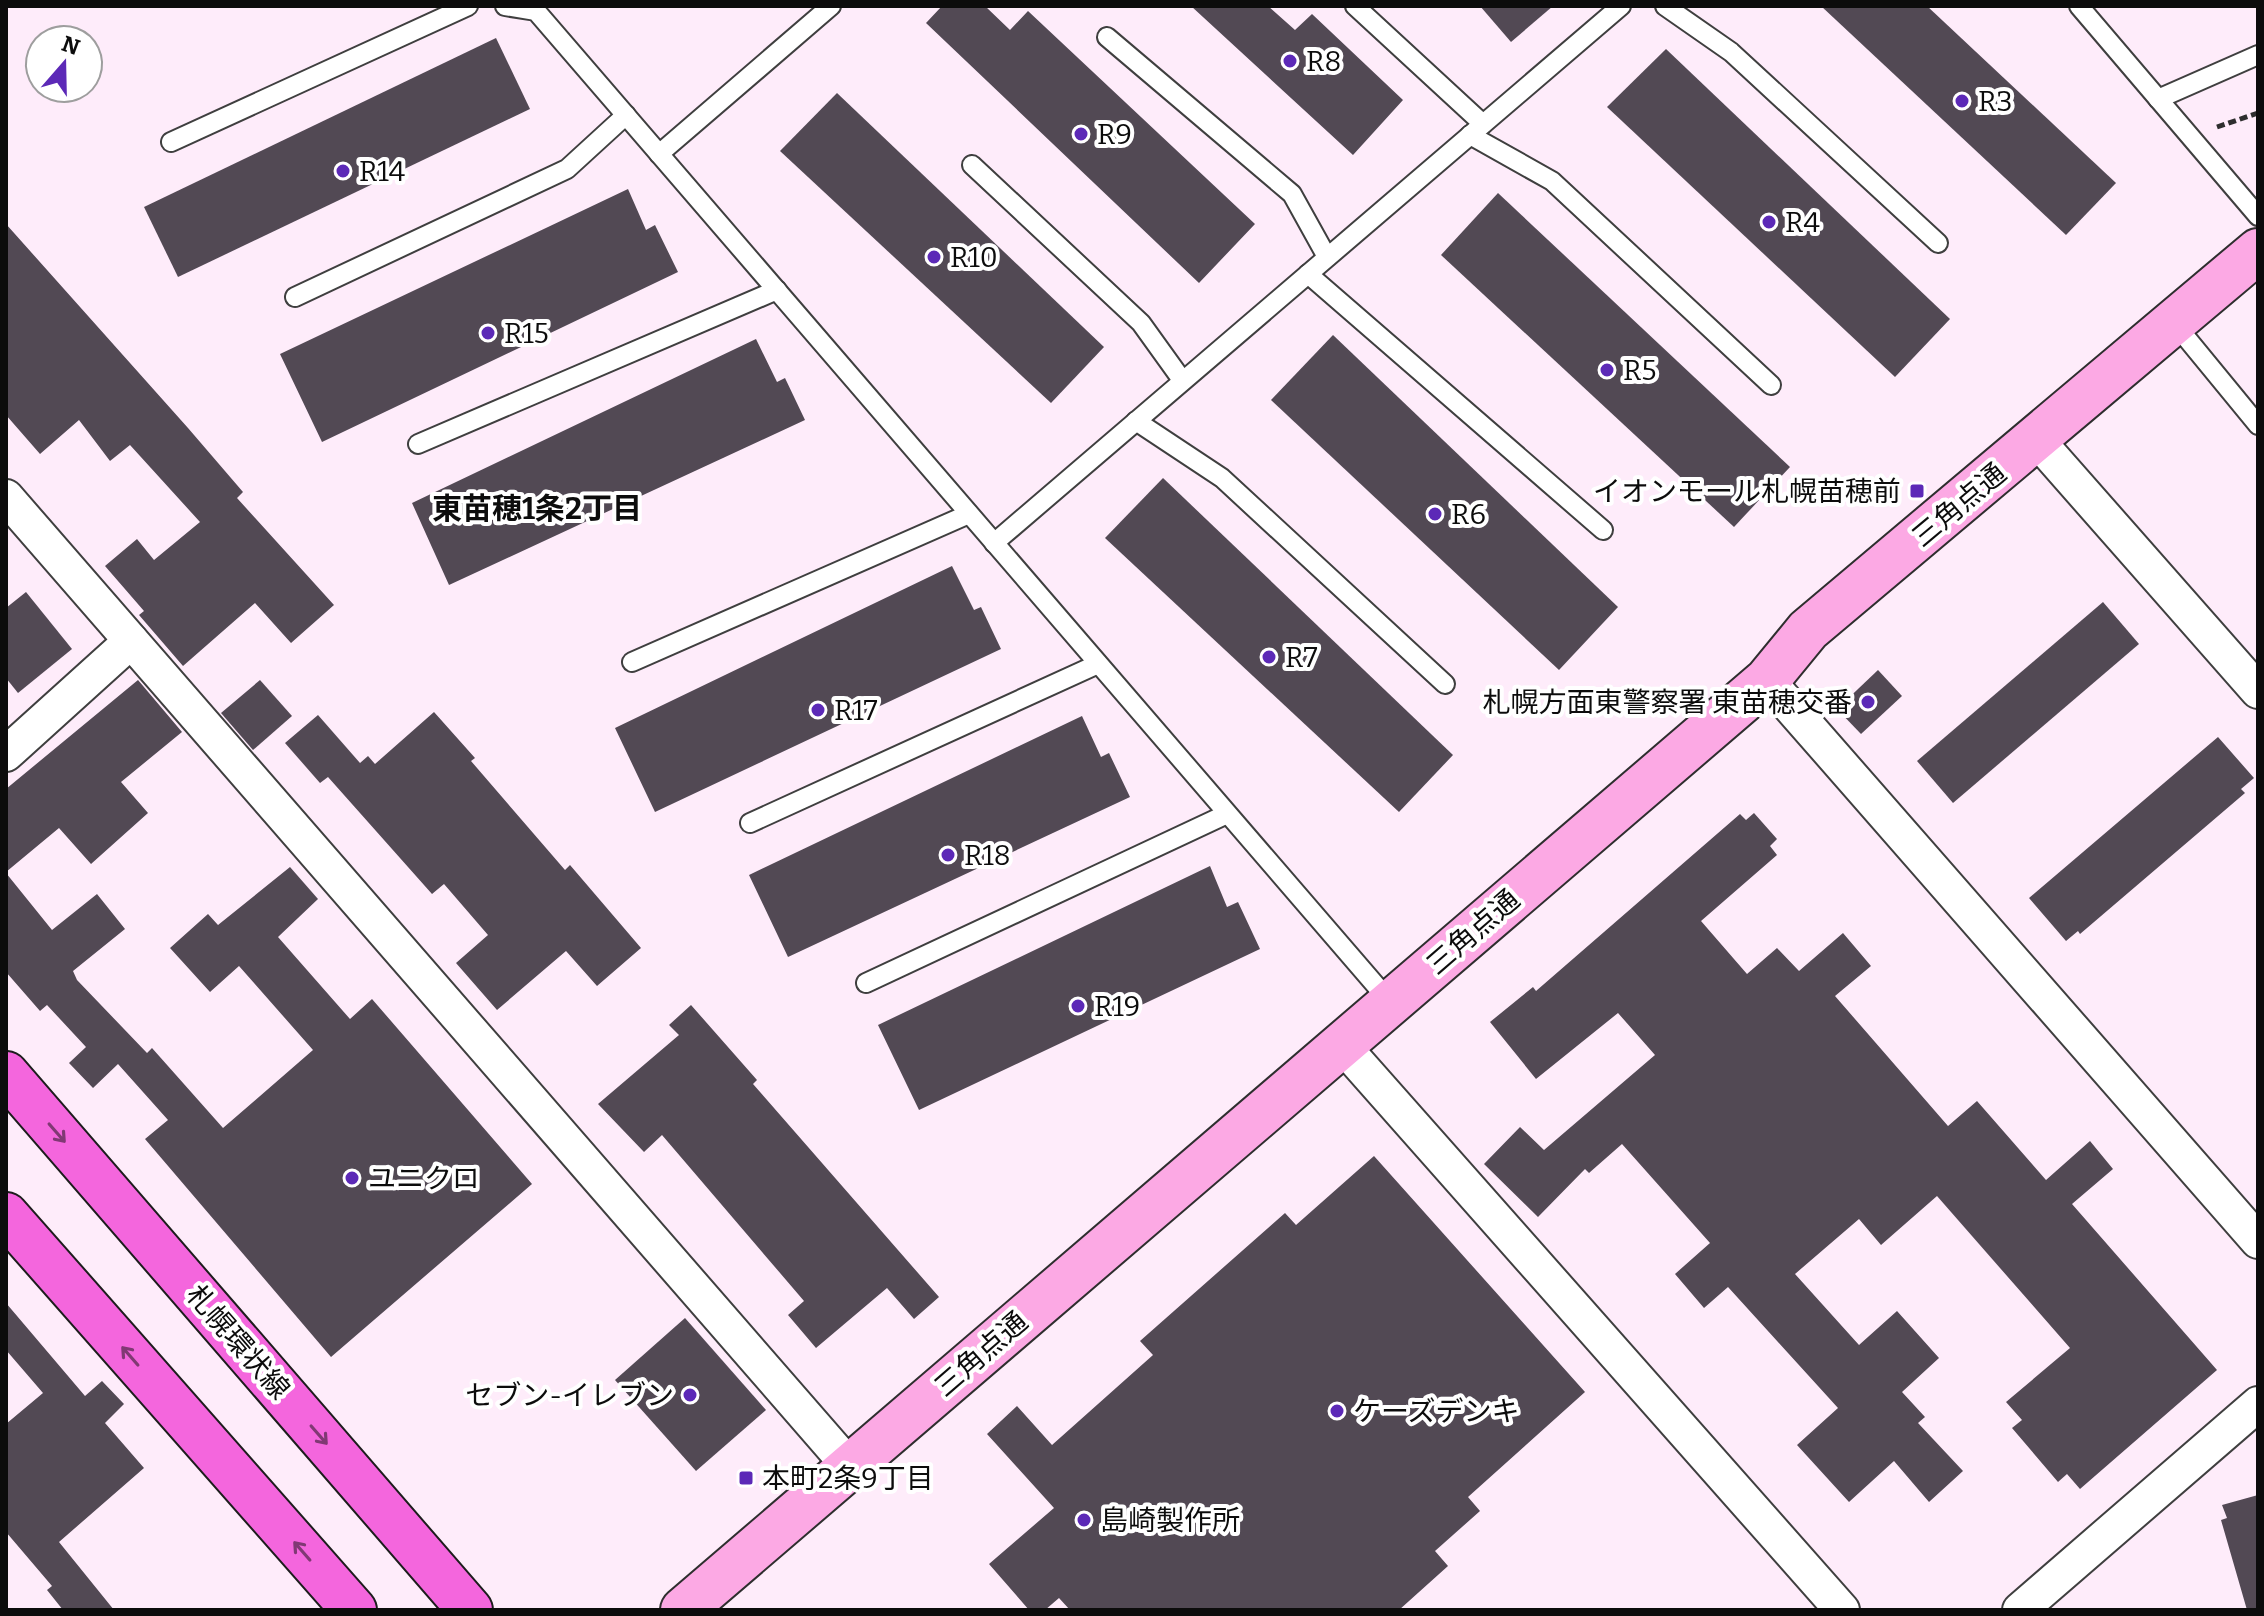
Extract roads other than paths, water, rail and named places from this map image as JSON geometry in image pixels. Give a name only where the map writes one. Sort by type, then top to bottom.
[{"type":"main road","name":"札幌環状線","points":[[6,1074],[470,1610]]},
{"type":"main road","points":[[6,1215],[354,1610]]},
{"type":"street","name":"三角点通","points":[[683,1610],[1767,680],[1808,630],[2258,251]]},
{"type":"street","points":[[2037,440],[2258,691]]},
{"type":"street","points":[[6,497],[850,1467]]},
{"type":"street","points":[[6,754],[131,641]]},
{"type":"street","points":[[1767,680],[2258,1241]]},
{"type":"street","points":[[1342,1045],[1842,1610]]},
{"type":"street","points":[[2020,1610],[2258,1404]]},
{"type":"lane","points":[[171,142],[468,6]]},
{"type":"lane","points":[[505,6],[536,11],[1391,1003]]},
{"type":"lane","points":[[659,154],[831,6]]},
{"type":"lane","points":[[1355,6],[1477,129],[1552,181],[1771,385]]},
{"type":"lane","points":[[994,543],[1621,6]]},
{"type":"lane","points":[[1665,6],[1731,52],[1938,243]]},
{"type":"lane","points":[[2079,6],[2258,216]]},
{"type":"lane","points":[[1107,37],[1292,194],[1327,257]]},
{"type":"lane","points":[[2158,99],[2258,55]]},
{"type":"lane","points":[[295,297],[567,169],[626,115]]},
{"type":"lane","points":[[972,165],[1141,323],[1182,380]]},
{"type":"lane","points":[[1308,274],[1603,530]]},
{"type":"lane","points":[[418,444],[777,290]]},
{"type":"lane","points":[[2175,324],[2258,425]]},
{"type":"lane","points":[[1136,421],[1222,478],[1445,684]]},
{"type":"lane","points":[[632,662],[969,514]]},
{"type":"lane","points":[[750,823],[1098,664]]},
{"type":"lane","points":[[866,983],[1227,814]]},
{"type":"place","name":"R8","points":[[1290,61]]},
{"type":"place","name":"R3","points":[[1962,101]]},
{"type":"place","name":"R9","points":[[1081,134]]},
{"type":"place","name":"R14","points":[[343,171]]},
{"type":"place","name":"R4","points":[[1769,222]]},
{"type":"place","name":"R10","points":[[934,257]]},
{"type":"place","name":"R15","points":[[488,333]]},
{"type":"place","name":"R5","points":[[1607,370]]},
{"type":"place","name":"イオンモール札幌苗穂前","points":[[1917,491]]},
{"type":"place","name":"R6","points":[[1435,514]]},
{"type":"place","name":"R7","points":[[1269,657]]},
{"type":"place","name":"札幌方面東警察署 東苗穂交番","points":[[1868,702]]},
{"type":"place","name":"R17","points":[[818,710]]},
{"type":"place","name":"R18","points":[[948,855]]},
{"type":"place","name":"R19","points":[[1078,1006]]},
{"type":"place","name":"ユニクロ","points":[[352,1178]]},
{"type":"place","name":"セブン-イレブン","points":[[690,1395]]},
{"type":"place","name":"ケーズデンキ","points":[[1337,1411]]},
{"type":"place","name":"本町2条9丁目","points":[[746,1478]]},
{"type":"place","name":"島崎製作所","points":[[1084,1520]]},
{"type":"district","name":"東苗穂1条2丁目","points":[[537,509]]}]
